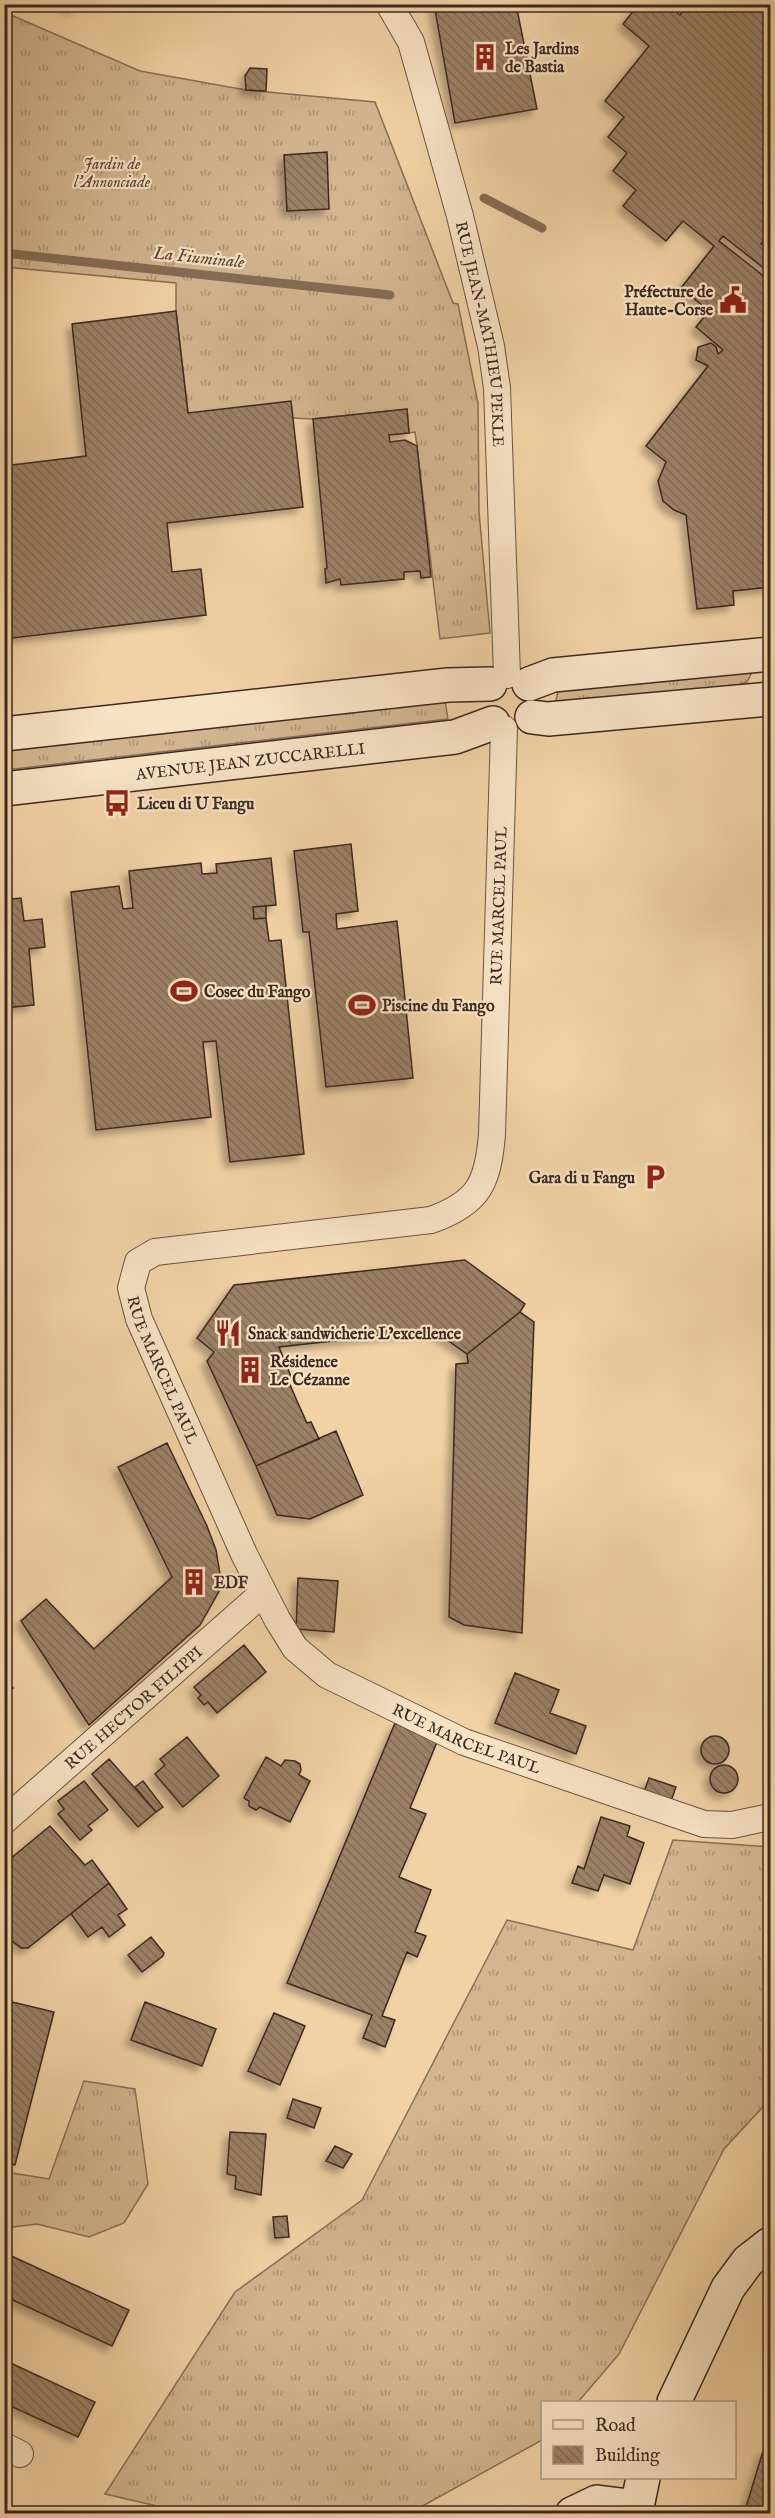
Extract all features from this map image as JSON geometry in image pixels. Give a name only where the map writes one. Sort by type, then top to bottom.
[{"type":"main road","points":[[4,734],[448,685],[509,681],[771,654]]},
{"type":"main road","points":[[509,681],[537,700],[509,723],[483,708],[485,691],[509,681]]},
{"type":"main road","name":"AVENUE JEAN ZUCCARELLI","points":[[4,789],[455,737],[509,723],[771,699]]},
{"type":"main road","points":[[675,2401],[728,2288],[748,2261],[771,2244]]},
{"type":"main road","points":[[572,2514],[597,2502],[638,2503]]},
{"type":"street","name":"RUE JEAN-MATHIEU PEKLE","points":[[389,4],[411,42],[460,216],[491,346],[497,388],[509,681]]},
{"type":"street","name":"RUE MARCEL PAUL","points":[[509,723],[492,1134],[490,1160],[482,1187],[457,1211],[432,1220],[155,1252],[138,1262],[131,1288],[139,1319],[263,1593],[295,1648],[327,1675],[465,1742],[704,1824],[732,1826],[771,1817]]},
{"type":"street","name":"RUE HECTOR FILIPPI","points":[[4,1821],[263,1593]]},
{"type":"green space","name":"Jardin de l'Annonciade","points":[[4,12],[140,71],[246,90],[375,102],[453,303],[458,304],[478,403],[479,512],[490,633],[440,639],[415,432],[409,433],[407,409],[313,419],[188,413],[176,311],[176,283],[5,267]]},
{"type":"green space","points":[[749,670],[751,674],[747,682],[738,685],[555,705],[559,686]]},
{"type":"green space","points":[[445,700],[448,719],[5,770],[4,751]]},
{"type":"green space","points":[[673,1840],[770,1847],[770,2099],[724,2149],[619,2354],[579,2401],[541,2401],[541,2441],[410,2513],[187,2513],[105,2494],[235,2292],[362,2200],[507,1920],[633,1950]]},
{"type":"green space","points":[[84,2081],[135,2089],[148,2184],[124,2223],[89,2237],[37,2224],[5,2228],[5,2172],[49,2179]]},
{"type":"building","points":[[63,4],[78,4],[74,9]]},
{"type":"building","name":"Les Jardins de Bastia","points":[[434,4],[516,4],[537,109],[455,123]]},
{"type":"building","name":"Préfecture de Haute-Corse","points":[[639,4],[667,4],[680,15],[689,4],[707,4],[714,11],[720,4],[742,4],[748,9],[752,4],[770,4],[770,232],[761,244],[770,252],[770,273],[723,236],[719,241],[770,281],[770,587],[733,591],[734,605],[697,609],[686,515],[674,510],[663,501],[658,481],[666,462],[646,446],[708,366],[696,360],[698,347],[711,343],[716,347],[718,354],[723,350],[696,327],[709,311],[681,288],[714,246],[683,221],[666,241],[623,206],[636,190],[613,171],[627,153],[608,137],[624,117],[605,101],[649,46],[623,24]]},
{"type":"building","points":[[250,68],[267,69],[266,91],[246,90],[245,76]]},
{"type":"building","points":[[327,152],[329,209],[287,211],[284,155]]},
{"type":"building","points":[[176,311],[188,413],[291,401],[303,507],[167,523],[172,572],[201,569],[206,615],[4,639],[4,466],[86,456],[72,324]]},
{"type":"building","points":[[407,409],[409,433],[389,435],[390,442],[405,440],[417,446],[431,577],[421,578],[420,571],[404,572],[404,579],[341,585],[340,579],[326,583],[325,569],[327,568],[313,419]]},
{"type":"building","name":"Piscine du Fango","points":[[351,844],[358,911],[336,914],[337,929],[397,921],[413,1078],[326,1087],[309,932],[303,932],[294,851]]},
{"type":"building","name":"Cosec du Fango","points":[[271,858],[276,905],[253,907],[254,919],[266,918],[269,941],[281,940],[304,1154],[230,1162],[216,1041],[203,1042],[211,1117],[96,1130],[71,892],[119,886],[123,909],[133,908],[129,871],[201,863],[202,874],[217,873],[216,864]]},
{"type":"building","points":[[21,898],[24,921],[42,919],[45,947],[29,949],[34,1005],[4,1008],[4,900]]},
{"type":"building","points":[[266,906],[266,918],[254,919],[253,907]]},
{"type":"building","name":"Résidence Le Cézanne","points":[[465,1260],[525,1304],[520,1312],[467,1354],[433,1330],[279,1347],[292,1379],[288,1380],[297,1401],[307,1423],[311,1422],[319,1439],[256,1466],[207,1361],[214,1352],[197,1338],[234,1285]]},
{"type":"building","points":[[520,1312],[534,1322],[522,1633],[464,1625],[449,1617],[456,1364],[468,1363],[467,1354]]},
{"type":"building","points":[[336,1431],[363,1495],[310,1519],[277,1515],[256,1466]]},
{"type":"building","name":"EDF","points":[[167,1443],[207,1526],[216,1550],[222,1586],[200,1625],[89,1725],[21,1621],[46,1599],[94,1649],[172,1577],[118,1467]]},
{"type":"building","points":[[298,1578],[338,1581],[334,1632],[296,1629]]},
{"type":"building","points":[[244,1645],[266,1672],[217,1713],[208,1702],[204,1705],[198,1698],[201,1695],[194,1687]]},
{"type":"building","points":[[4,1673],[13,1688],[4,1693]]},
{"type":"building","points":[[515,1673],[559,1690],[550,1713],[586,1726],[576,1754],[495,1723]]},
{"type":"building","points":[[395,1723],[437,1742],[410,1808],[426,1814],[399,1877],[431,1890],[415,1932],[426,1936],[417,1957],[407,1952],[382,2016],[395,2020],[385,2047],[363,2038],[372,2015],[287,1983]]},
{"type":"building","points":[[715,1736],[725,1740],[729,1750],[725,1760],[715,1764],[705,1760],[701,1750],[705,1740]]},
{"type":"building","points":[[187,1737],[219,1776],[183,1807],[155,1774],[165,1765],[160,1759]]},
{"type":"building","points":[[266,1757],[281,1766],[285,1760],[295,1761],[300,1764],[299,1775],[310,1781],[290,1822],[260,1807],[256,1810],[249,1806],[249,1801],[244,1798]]},
{"type":"building","points":[[109,1759],[156,1812],[138,1827],[92,1774]]},
{"type":"building","points":[[724,1765],[734,1769],[738,1779],[734,1789],[724,1793],[714,1789],[710,1779],[714,1769]]},
{"type":"building","points":[[649,1778],[676,1787],[671,1801],[644,1792]]},
{"type":"building","points":[[84,1781],[108,1810],[88,1826],[92,1830],[80,1840],[58,1814],[64,1809],[58,1801]]},
{"type":"building","points":[[143,1781],[163,1807],[156,1812],[135,1787]]},
{"type":"building","points":[[601,1817],[630,1826],[627,1836],[644,1843],[630,1884],[604,1875],[598,1891],[572,1883],[578,1866],[584,1869]]},
{"type":"building","points":[[50,1826],[85,1865],[92,1860],[109,1883],[28,1948],[21,1948],[4,1935],[4,1864]]},
{"type":"building","points":[[109,1883],[127,1909],[118,1915],[125,1925],[109,1937],[102,1927],[88,1937],[71,1914]]},
{"type":"building","points":[[151,1937],[164,1953],[142,1972],[128,1955]]},
{"type":"building","points":[[4,2000],[54,2012],[15,2165],[4,2163]]},
{"type":"building","points":[[145,2002],[216,2029],[202,2066],[131,2040]]},
{"type":"building","points":[[274,2013],[305,2026],[280,2085],[248,2071]]},
{"type":"building","points":[[293,2099],[321,2108],[314,2128],[287,2118]]},
{"type":"building","points":[[230,2132],[266,2134],[261,2195],[235,2189],[236,2176],[227,2174]]},
{"type":"building","points":[[335,2146],[352,2154],[343,2168],[326,2161]]},
{"type":"building","points":[[287,2216],[289,2237],[275,2238],[273,2217]]},
{"type":"building","points":[[7,2254],[129,2310],[112,2346],[4,2296]]},
{"type":"building","points":[[4,2360],[95,2402],[78,2437],[4,2403]]},
{"type":"building","points":[[770,2450],[770,2514],[744,2514],[763,2451]]},
{"type":"waterway","name":"La Fiuminale","points":[[484,198],[542,228]]},
{"type":"waterway","name":"La Fiuminale","points":[[4,253],[390,295]]},
{"type":"place","name":"Les Jardins de Bastia","points":[[485,57]]},
{"type":"place","name":"Préfecture de Haute-Corse","points":[[733,300]]},
{"type":"place","name":"Liceu di U Fangu","points":[[117,803]]},
{"type":"place","name":"Cosec du Fango","points":[[184,991]]},
{"type":"place","name":"Piscine du Fango","points":[[362,1005]]},
{"type":"place","name":"Gara di u Fangu","points":[[655,1177]]},
{"type":"place","name":"Snack sandwicherie L’excellence","points":[[228,1333]]},
{"type":"place","name":"Résidence Le Cézanne","points":[[250,1370]]},
{"type":"place","name":"EDF","points":[[194,1582]]}]
